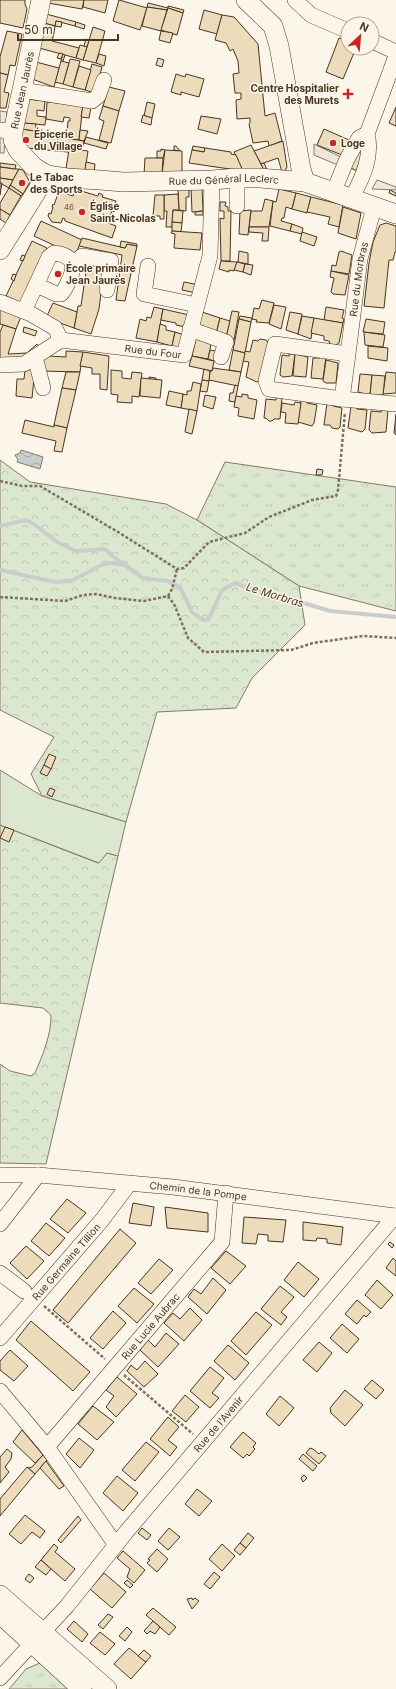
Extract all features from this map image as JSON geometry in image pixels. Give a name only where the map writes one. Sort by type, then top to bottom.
[{"type":"main road","name":"Rue Jean Jaurès","points":[[41,0],[22,90],[7,131],[14,140],[18,150],[34,167],[47,175]]},
{"type":"main road","points":[[246,0],[273,26],[279,46],[301,169],[305,182]]},
{"type":"main road","points":[[0,250],[47,175]]},
{"type":"main road","name":"Rue du Général Leclerc","points":[[47,175],[123,182],[237,178],[260,178],[305,182],[396,214]]},
{"type":"main road","points":[[2,1604],[38,1638],[82,1689]]},
{"type":"main road","points":[[38,1638],[108,1689]]},
{"type":"street","points":[[295,0],[311,15],[340,28]]},
{"type":"street","points":[[380,45],[396,52]]},
{"type":"street","points":[[343,195],[347,159],[359,138],[367,134],[391,82],[396,56]]},
{"type":"street","points":[[22,90],[92,101],[98,96],[104,80]]},
{"type":"street","points":[[237,178],[237,206]]},
{"type":"street","name":"Rue du Four","points":[[61,340],[184,354],[210,256],[212,180]]},
{"type":"street","name":"Rue du Morbras","points":[[344,399],[360,259],[372,215],[372,205]]},
{"type":"street","points":[[24,311],[49,257],[54,253],[70,259],[74,270],[65,290],[61,294],[56,294],[37,285]]},
{"type":"street","points":[[73,264],[82,256],[111,261],[107,290]]},
{"type":"street","points":[[148,266],[144,294],[197,305]]},
{"type":"street","points":[[0,302],[24,311],[55,328],[61,340],[24,364],[0,365]]},
{"type":"street","points":[[190,329],[226,342],[221,357]]},
{"type":"street","points":[[348,354],[275,344],[266,381],[270,389],[396,404]]},
{"type":"street","points":[[35,357],[43,388]]},
{"type":"street","name":"Chemin de la Pompe","points":[[0,1175],[38,1175],[226,1193],[395,1216]]},
{"type":"street","points":[[0,1224],[38,1175]]},
{"type":"street","name":"Rue Germaine Tillion","points":[[0,1338],[106,1215],[129,1184]]},
{"type":"street","name":"Rue Lucie Aubrac","points":[[47,1447],[222,1242],[226,1193]]},
{"type":"street","name":"Rue de l'Avenir","points":[[0,1678],[66,1606],[395,1216]]},
{"type":"street","points":[[0,1273],[24,1290]]},
{"type":"street","points":[[0,1391],[47,1447],[116,1545]]},
{"type":"path","points":[[0,481],[22,486],[40,486],[118,532],[177,570],[184,568],[209,542],[245,533],[269,517],[312,500],[336,496],[338,490],[344,399]]},
{"type":"path","points":[[0,597],[65,601],[83,595],[96,594],[115,598],[144,601],[168,596],[172,589],[177,570]]},
{"type":"path","points":[[168,596],[174,604],[188,638],[204,652],[291,650],[313,643],[363,636],[396,638]]},
{"type":"green space","points":[[0,460],[30,482],[166,504],[197,520],[299,586],[305,625],[252,678],[236,708],[157,712],[126,822],[42,796],[31,774],[54,737],[0,710]]},
{"type":"green space","points":[[225,462],[396,487],[396,611],[299,586],[197,520]]},
{"type":"green space","points":[[0,770],[42,796],[126,822],[118,856],[107,853],[99,863],[0,825]]},
{"type":"green space","points":[[0,825],[98,863],[107,853],[118,856],[46,1164],[0,1163],[0,1064],[10,1071],[31,1076],[35,1073],[48,1038],[51,1015],[43,1008],[0,1003]]},
{"type":"green space","points":[[40,1663],[69,1689],[9,1689],[26,1669]]},
{"type":"shaded area","points":[[0,111],[7,112],[4,153],[0,153]]},
{"type":"shaded area","points":[[314,144],[343,158],[340,166],[314,155]]},
{"type":"shaded area","points":[[377,180],[396,187],[396,190],[372,189]]},
{"type":"water","points":[[21,450],[43,457],[40,469],[17,462],[18,460],[15,455],[20,453]]},
{"type":"building","points":[[0,0],[25,0],[27,9],[23,28],[0,23]]},
{"type":"building","points":[[49,0],[84,0],[82,9],[48,3]]},
{"type":"building","points":[[84,0],[108,0],[105,13],[83,7]]},
{"type":"building","points":[[119,0],[147,8],[140,30],[113,21]]},
{"type":"building","points":[[148,3],[168,8],[167,10],[147,7]]},
{"type":"building","points":[[168,6],[184,10],[183,13],[168,8]]},
{"type":"building","points":[[147,7],[167,10],[161,31],[142,26]]},
{"type":"building","points":[[168,8],[183,13],[177,35],[161,30]]},
{"type":"building","points":[[204,10],[222,15],[217,34],[199,29]]},
{"type":"building","points":[[46,14],[76,22],[75,26],[56,21],[55,26],[44,23]]},
{"type":"building","points":[[222,15],[234,17],[258,44],[265,116],[275,113],[282,141],[269,146],[268,141],[253,143],[249,124],[250,118],[237,119],[236,100],[241,99],[241,93],[235,93],[233,74],[239,73],[238,61],[233,49],[230,51],[226,43],[215,40]]},
{"type":"building","points":[[56,21],[62,22],[61,27],[55,26]]},
{"type":"building","points":[[76,22],[85,25],[84,29],[75,26]]},
{"type":"building","points":[[44,23],[55,26],[54,33],[42,31]]},
{"type":"building","points":[[93,27],[105,31],[96,63],[83,60]]},
{"type":"building","points":[[7,31],[22,34],[15,66],[10,65],[8,75],[0,73],[0,57]]},
{"type":"building","points":[[42,31],[54,33],[52,41],[79,48],[76,58],[39,48]]},
{"type":"building","points":[[161,31],[173,33],[170,43],[159,40]]},
{"type":"building","points":[[340,38],[340,56],[353,56],[343,79],[326,72]]},
{"type":"building","points":[[86,39],[89,40],[87,47],[84,46]]},
{"type":"building","points":[[80,45],[87,47],[83,60],[76,58]]},
{"type":"building","points":[[59,53],[63,54],[61,59],[57,58]]},
{"type":"building","points":[[63,54],[65,55],[63,61],[61,61]]},
{"type":"building","points":[[99,54],[106,56],[104,66],[96,63]]},
{"type":"building","points":[[158,58],[164,60],[162,67],[156,65]]},
{"type":"building","points":[[70,59],[80,61],[73,87],[63,84]]},
{"type":"building","points":[[61,61],[69,63],[63,84],[55,82]]},
{"type":"building","points":[[36,62],[59,68],[54,87],[32,79]]},
{"type":"building","points":[[92,64],[102,67],[95,93],[85,90]]},
{"type":"building","points":[[79,66],[91,70],[85,90],[73,87]]},
{"type":"building","points":[[0,73],[8,75],[4,92],[9,93],[6,108],[0,108]]},
{"type":"building","points":[[176,74],[185,77],[186,74],[204,79],[199,97],[181,92],[181,95],[171,92]]},
{"type":"building","points":[[109,87],[125,91],[119,111],[103,106]]},
{"type":"building","points":[[26,99],[45,101],[44,111],[37,110],[37,116],[46,117],[45,125],[23,123]]},
{"type":"building","points":[[47,102],[83,105],[79,140],[58,137],[56,151],[27,148],[21,141],[22,129],[35,131],[42,130],[41,133],[67,133],[68,121],[70,121],[70,118],[64,117],[63,122],[46,119]]},
{"type":"building","points":[[147,102],[155,104],[152,118],[144,116]]},
{"type":"building","points":[[83,105],[91,107],[89,118],[81,117]]},
{"type":"building","points":[[103,106],[119,111],[111,143],[99,140],[104,121],[99,119]]},
{"type":"building","points":[[396,107],[396,126],[389,123]]},
{"type":"building","points":[[143,115],[152,118],[151,125],[141,122]]},
{"type":"building","points":[[201,116],[221,119],[217,134],[198,129]]},
{"type":"building","points":[[23,123],[36,124],[35,131],[22,129]]},
{"type":"building","name":"Loge","points":[[324,129],[349,140],[342,155],[317,145]]},
{"type":"building","points":[[80,130],[88,131],[84,141],[79,140]]},
{"type":"building","points":[[58,137],[84,141],[82,150],[69,149],[68,152],[56,151]]},
{"type":"building","points":[[86,137],[108,143],[106,149],[84,143]]},
{"type":"building","points":[[283,141],[287,167],[285,171],[282,172],[278,158],[261,164],[254,151]]},
{"type":"building","points":[[251,145],[265,172],[244,173],[234,152]]},
{"type":"building","points":[[174,146],[176,146],[180,151],[174,150]]},
{"type":"building","points":[[193,146],[205,148],[204,152],[192,150]]},
{"type":"building","points":[[205,148],[231,152],[231,154],[236,155],[243,171],[189,163],[192,150],[204,152]]},
{"type":"building","points":[[69,149],[88,151],[85,171],[66,169]]},
{"type":"building","points":[[161,149],[165,150],[163,158],[157,158],[157,151],[161,151]]},
{"type":"building","points":[[165,150],[182,151],[182,174],[162,174]]},
{"type":"building","points":[[359,151],[362,153],[357,170],[355,170],[351,168],[356,152]]},
{"type":"building","points":[[145,158],[163,158],[162,174],[144,175]]},
{"type":"building","points":[[86,162],[95,164],[94,173],[85,171]]},
{"type":"building","points":[[0,163],[16,165],[15,169],[0,167]]},
{"type":"building","points":[[264,163],[268,172],[265,172],[261,164]]},
{"type":"building","points":[[0,167],[19,169],[13,180],[0,178]]},
{"type":"building","points":[[19,169],[23,170],[30,182],[23,194],[10,185]]},
{"type":"building","points":[[0,178],[13,180],[9,188],[0,183]]},
{"type":"building","points":[[0,183],[2,183],[0,195]]},
{"type":"building","points":[[10,185],[23,194],[21,196],[9,188]]},
{"type":"building","points":[[189,187],[189,197],[186,197],[186,211],[179,210],[178,188]]},
{"type":"building","points":[[191,187],[202,187],[203,211],[192,212]]},
{"type":"building","points":[[9,188],[21,196],[10,215],[0,209],[0,203]]},
{"type":"building","name":"Église Saint-Nicolas","points":[[77,188],[78,190],[98,196],[99,193],[103,195],[102,197],[116,201],[113,209],[115,209],[114,212],[112,211],[108,223],[116,226],[112,238],[65,221],[63,218],[61,223],[52,222],[48,216],[49,213],[51,214],[53,204],[54,205],[59,191],[73,196]]},
{"type":"building","points":[[279,189],[296,193],[292,209],[286,207],[284,218],[282,218],[281,221],[292,224],[290,231],[270,226],[273,201],[276,202]]},
{"type":"building","points":[[390,190],[396,193],[396,196],[389,193]]},
{"type":"building","points":[[296,193],[311,197],[307,213],[292,209]]},
{"type":"building","points":[[178,194],[179,210],[173,210],[172,227],[166,227],[167,211],[164,211],[164,195]]},
{"type":"building","points":[[155,195],[164,195],[164,219],[160,219],[160,216],[153,216]]},
{"type":"building","points":[[311,197],[343,205],[339,227],[328,224],[330,217],[307,212]]},
{"type":"building","points":[[265,199],[273,201],[269,227],[249,227],[251,211],[262,211]]},
{"type":"building","points":[[220,202],[226,202],[225,206],[228,207],[228,211],[231,211],[230,261],[221,261],[220,218],[224,219],[224,211],[220,211]]},
{"type":"building","points":[[343,207],[361,213],[356,239],[338,233]]},
{"type":"building","points":[[0,209],[10,215],[6,223],[0,219]]},
{"type":"building","points":[[173,210],[183,211],[182,223],[172,222]]},
{"type":"building","points":[[251,210],[248,235],[239,234],[240,211]]},
{"type":"building","points":[[203,211],[203,215],[195,215],[195,212]]},
{"type":"building","points":[[41,221],[82,240],[75,255],[34,236]]},
{"type":"building","points":[[172,222],[182,223],[181,232],[172,231]]},
{"type":"building","points":[[386,223],[396,226],[396,252],[393,260],[389,260],[384,308],[364,306],[373,242],[380,225]]},
{"type":"building","points":[[292,224],[303,228],[302,234],[290,231]]},
{"type":"building","points":[[249,227],[269,227],[268,241],[262,241],[263,233],[249,232]]},
{"type":"building","points":[[172,231],[202,233],[200,250],[174,248],[175,234],[171,233]]},
{"type":"building","points":[[302,232],[317,237],[314,246],[300,241]]},
{"type":"building","points":[[82,238],[125,248],[127,244],[137,246],[125,301],[116,300],[122,255],[79,246]]},
{"type":"building","points":[[32,241],[47,248],[21,303],[6,296]]},
{"type":"building","points":[[121,241],[137,244],[137,246],[127,244],[125,248],[120,247]]},
{"type":"building","points":[[239,251],[248,253],[248,264],[238,262]]},
{"type":"building","points":[[341,251],[352,255],[349,274],[331,271],[332,265],[336,266],[339,252]]},
{"type":"building","points":[[22,255],[25,256],[23,261],[20,260]]},
{"type":"building","points":[[221,261],[237,262],[234,271],[229,270],[229,272],[219,269]]},
{"type":"building","points":[[237,262],[245,264],[243,272],[234,270]]},
{"type":"building","points":[[245,264],[253,265],[251,275],[243,272]]},
{"type":"building","points":[[87,265],[104,268],[99,309],[91,334],[74,328],[78,306],[81,306]]},
{"type":"building","points":[[331,271],[349,275],[345,295],[333,294],[331,292],[334,278],[330,277]]},
{"type":"building","points":[[13,274],[16,275],[14,281],[11,279]]},
{"type":"building","points":[[184,282],[199,285],[196,293],[182,290]]},
{"type":"building","points":[[262,300],[274,303],[269,323],[256,322],[257,320],[252,319],[254,308],[259,309]]},
{"type":"building","points":[[53,303],[77,312],[74,328],[46,318]]},
{"type":"building","points":[[0,305],[22,314],[16,329],[0,324]]},
{"type":"building","points":[[274,305],[286,307],[281,329],[269,324]]},
{"type":"building","points":[[154,307],[163,309],[157,342],[136,338],[140,319],[146,321],[147,317],[151,318]]},
{"type":"building","points":[[326,307],[344,310],[342,318],[344,319],[343,323],[324,320]]},
{"type":"building","points":[[163,309],[189,315],[186,327],[161,320]]},
{"type":"building","points":[[232,311],[239,312],[234,340],[226,337]]},
{"type":"building","points":[[202,312],[220,318],[216,334],[198,327]]},
{"type":"building","points":[[290,312],[302,314],[298,334],[286,330]]},
{"type":"building","points":[[240,316],[252,318],[251,322],[239,319]]},
{"type":"building","points":[[302,316],[314,318],[311,339],[298,334]]},
{"type":"building","points":[[220,318],[230,321],[226,337],[216,334]]},
{"type":"building","points":[[314,318],[343,323],[339,343],[336,345],[330,344],[329,341],[324,340],[324,336],[311,333]]},
{"type":"building","points":[[239,319],[251,322],[245,353],[233,350]]},
{"type":"building","points":[[366,319],[385,322],[383,334],[363,332]]},
{"type":"building","points":[[160,324],[166,326],[166,330],[175,332],[172,346],[157,342]]},
{"type":"building","points":[[3,325],[16,329],[8,354],[27,353],[37,344],[40,348],[26,361],[0,362],[0,332]]},
{"type":"building","points":[[24,327],[37,331],[35,336],[23,332]]},
{"type":"building","points":[[175,332],[184,335],[182,348],[172,346]]},
{"type":"building","points":[[364,332],[385,335],[383,347],[365,345]]},
{"type":"building","points":[[197,335],[212,339],[208,359],[192,356]]},
{"type":"building","points":[[260,339],[266,340],[268,343],[260,380],[257,382],[246,377],[249,362],[243,361],[245,351],[250,352],[253,340],[258,341]]},
{"type":"building","points":[[368,346],[388,348],[387,361],[368,358]]},
{"type":"building","points":[[210,350],[216,351],[214,361],[208,359]]},
{"type":"building","points":[[233,350],[245,353],[241,372],[229,370]]},
{"type":"building","points":[[66,351],[83,352],[80,372],[42,371],[42,359],[49,356],[66,357]]},
{"type":"building","points":[[83,352],[109,356],[107,390],[100,389],[100,374],[92,374],[92,368],[80,366]]},
{"type":"building","points":[[289,354],[295,354],[292,376],[283,377],[280,375],[282,355],[289,356]]},
{"type":"building","points":[[295,354],[308,357],[306,377],[293,376]]},
{"type":"building","points":[[192,356],[214,361],[212,371],[189,366]]},
{"type":"building","points":[[326,357],[323,379],[311,378],[313,358]]},
{"type":"building","points":[[326,360],[338,363],[336,383],[326,383],[323,381]]},
{"type":"building","points":[[213,368],[241,372],[238,386],[209,380],[210,371],[212,371]]},
{"type":"building","points":[[35,369],[32,398],[16,396],[17,379],[24,379],[25,370]]},
{"type":"building","points":[[204,369],[210,371],[209,381],[202,380]]},
{"type":"building","points":[[111,370],[122,371],[122,378],[131,379],[132,372],[142,373],[139,397],[132,396],[132,403],[117,402],[118,395],[111,394]]},
{"type":"building","points":[[66,372],[80,372],[76,390],[62,388]]},
{"type":"building","points":[[386,372],[396,373],[396,393],[383,394]]},
{"type":"building","points":[[360,374],[372,375],[370,395],[358,392]]},
{"type":"building","points":[[372,375],[385,376],[383,395],[370,395]]},
{"type":"building","points":[[149,377],[156,378],[156,380],[149,379]]},
{"type":"building","points":[[141,378],[162,380],[160,398],[140,396]]},
{"type":"building","points":[[202,380],[209,381],[207,392],[200,391]]},
{"type":"building","points":[[193,382],[201,384],[197,411],[181,408],[183,394],[187,395],[187,391],[191,391]]},
{"type":"building","points":[[235,385],[238,386],[235,402],[229,401],[230,393],[233,393]]},
{"type":"building","points":[[62,388],[76,390],[67,428],[54,425]]},
{"type":"building","points":[[169,391],[183,394],[181,408],[166,405]]},
{"type":"building","points":[[242,394],[248,395],[248,398],[257,400],[254,419],[238,416],[239,408],[234,407],[236,396],[242,397]]},
{"type":"building","points":[[205,395],[216,397],[213,409],[203,406]]},
{"type":"building","points":[[276,397],[282,398],[280,419],[269,421],[264,418],[266,399],[276,400]]},
{"type":"building","points":[[301,400],[317,405],[314,423],[312,426],[298,422]]},
{"type":"building","points":[[295,402],[301,403],[298,424],[285,423],[286,413],[281,412],[282,403],[294,405]]},
{"type":"building","points":[[327,403],[342,408],[340,427],[338,429],[332,428],[330,425],[324,425]]},
{"type":"building","points":[[351,406],[357,407],[357,409],[367,410],[365,429],[362,432],[348,428]]},
{"type":"building","points":[[189,409],[197,411],[192,434],[185,432]]},
{"type":"building","points":[[382,409],[388,410],[386,432],[372,433],[369,430],[371,411],[381,412]]},
{"type":"building","points":[[396,414],[396,435],[394,433]]},
{"type":"building","points":[[25,420],[54,427],[54,425],[67,428],[62,452],[54,451],[56,441],[22,433]]},
{"type":"building","points":[[317,469],[323,470],[322,475],[316,475]]},
{"type":"building","points":[[49,754],[56,757],[51,769],[44,765]]},
{"type":"building","points":[[44,765],[51,769],[47,776],[40,773]]},
{"type":"building","points":[[50,788],[55,790],[52,797],[47,794]]},
{"type":"building","points":[[5,827],[14,830],[9,842],[0,838]]},
{"type":"building","points":[[67,1199],[86,1213],[68,1233],[50,1219]]},
{"type":"building","points":[[133,1203],[154,1207],[151,1226],[129,1223]]},
{"type":"building","points":[[165,1207],[208,1213],[208,1232],[167,1228]]},
{"type":"building","points":[[244,1217],[286,1220],[283,1242],[268,1241],[268,1235],[258,1234],[256,1244],[242,1243]]},
{"type":"building","points":[[303,1222],[343,1227],[341,1245],[327,1243],[327,1239],[317,1238],[316,1241],[303,1240]]},
{"type":"building","points":[[46,1223],[65,1238],[49,1256],[31,1241]]},
{"type":"building","points":[[120,1229],[136,1243],[68,1323],[53,1310]]},
{"type":"building","points":[[390,1242],[394,1245],[392,1248],[388,1244]]},
{"type":"building","points":[[26,1246],[44,1261],[27,1279],[10,1263]]},
{"type":"building","points":[[226,1251],[246,1266],[230,1284],[211,1268]]},
{"type":"building","points":[[393,1258],[396,1261],[396,1276],[386,1268]]},
{"type":"building","points":[[159,1259],[173,1270],[151,1294],[138,1283]]},
{"type":"building","points":[[298,1262],[319,1279],[304,1297],[284,1280]]},
{"type":"building","points":[[213,1278],[226,1290],[207,1314],[188,1297],[194,1289],[201,1294]]},
{"type":"building","points":[[377,1280],[393,1295],[381,1309],[365,1295]]},
{"type":"building","points":[[280,1286],[294,1297],[281,1312],[287,1317],[281,1325],[261,1309]]},
{"type":"building","points":[[134,1288],[154,1304],[137,1323],[118,1306]]},
{"type":"building","points":[[357,1300],[371,1312],[366,1317],[364,1315],[357,1324],[345,1314]]},
{"type":"building","points":[[190,1308],[202,1320],[184,1341],[164,1323],[173,1313],[180,1319]]},
{"type":"building","points":[[113,1311],[126,1323],[103,1349],[90,1338]]},
{"type":"building","points":[[256,1312],[272,1325],[246,1355],[231,1341]]},
{"type":"building","points":[[31,1321],[90,1372],[73,1391],[16,1340]]},
{"type":"building","points":[[342,1324],[359,1339],[347,1353],[330,1338]]},
{"type":"building","points":[[166,1333],[179,1344],[158,1367],[140,1350],[148,1340],[155,1347]]},
{"type":"building","points":[[319,1342],[332,1353],[317,1372],[303,1360]]},
{"type":"building","points":[[228,1345],[249,1363],[235,1380],[214,1361]]},
{"type":"building","points":[[10,1350],[28,1366],[14,1381],[0,1370],[0,1361]]},
{"type":"building","points":[[145,1361],[158,1374],[144,1387],[127,1371],[131,1365],[137,1370]]},
{"type":"building","points":[[210,1367],[224,1378],[212,1393],[219,1398],[210,1408],[190,1391]]},
{"type":"building","points":[[117,1377],[137,1394],[116,1417],[106,1407],[114,1396],[106,1390]]},
{"type":"building","points":[[372,1380],[384,1390],[376,1399],[364,1389]]},
{"type":"building","points":[[345,1390],[363,1405],[345,1426],[331,1413],[330,1408]]},
{"type":"building","points":[[185,1395],[199,1407],[186,1422],[172,1411]]},
{"type":"building","points":[[280,1396],[294,1408],[279,1426],[266,1414]]},
{"type":"building","points":[[93,1406],[114,1422],[97,1440],[78,1424]]},
{"type":"building","points":[[168,1417],[179,1427],[168,1440],[177,1447],[170,1456],[150,1439]]},
{"type":"building","points":[[22,1430],[43,1455],[35,1463],[13,1442]]},
{"type":"building","points":[[243,1432],[256,1443],[253,1447],[255,1449],[249,1456],[247,1454],[243,1458],[230,1447]]},
{"type":"building","points":[[79,1438],[94,1450],[80,1468],[66,1454]]},
{"type":"building","points":[[146,1442],[159,1452],[135,1481],[122,1470]]},
{"type":"building","points":[[310,1448],[319,1454],[321,1452],[326,1456],[319,1464],[306,1453]]},
{"type":"building","points":[[7,1449],[12,1453],[11,1459],[5,1467],[9,1472],[0,1483],[0,1457]]},
{"type":"building","points":[[303,1454],[317,1466],[313,1471],[299,1459]]},
{"type":"building","points":[[43,1455],[47,1460],[35,1474],[28,1468],[32,1467]]},
{"type":"building","points":[[46,1461],[64,1486],[59,1489],[40,1468]]},
{"type":"building","points":[[27,1467],[35,1474],[0,1516],[0,1499]]},
{"type":"building","points":[[304,1475],[307,1478],[303,1482],[301,1478]]},
{"type":"building","points":[[117,1476],[138,1493],[123,1511],[103,1493]]},
{"type":"building","points":[[197,1489],[212,1501],[199,1516],[185,1504]]},
{"type":"building","points":[[25,1515],[45,1531],[40,1538],[32,1532],[21,1544],[9,1534]]},
{"type":"building","points":[[78,1516],[81,1520],[61,1543],[58,1540]]},
{"type":"building","points":[[142,1528],[151,1535],[147,1540],[138,1533]]},
{"type":"building","points":[[169,1528],[180,1537],[168,1550],[158,1541]]},
{"type":"building","points":[[248,1533],[254,1538],[246,1548],[240,1543]]},
{"type":"building","points":[[240,1543],[246,1548],[240,1555],[234,1550]]},
{"type":"building","points":[[54,1544],[58,1548],[55,1552],[75,1569],[65,1581],[41,1560]]},
{"type":"building","points":[[222,1544],[235,1556],[222,1571],[209,1559]]},
{"type":"building","points":[[157,1549],[168,1559],[157,1572],[147,1563],[150,1560],[148,1559]]},
{"type":"building","points":[[123,1551],[145,1570],[134,1583],[127,1577],[130,1569],[117,1558]]},
{"type":"building","points":[[41,1560],[51,1569],[46,1575],[35,1567]]},
{"type":"building","points":[[214,1572],[220,1577],[210,1589],[204,1584]]},
{"type":"building","points":[[104,1573],[126,1592],[112,1608],[90,1589]]},
{"type":"building","points":[[29,1574],[34,1578],[30,1583],[25,1579]]},
{"type":"building","points":[[127,1580],[133,1585],[130,1588],[124,1583]]},
{"type":"building","points":[[192,1598],[193,1600],[195,1598],[199,1601],[192,1609],[187,1599]]},
{"type":"building","points":[[153,1608],[176,1627],[169,1635],[146,1615]]},
{"type":"building","points":[[108,1614],[113,1617],[103,1629],[98,1625]]},
{"type":"building","points":[[74,1621],[88,1634],[82,1642],[67,1629]]},
{"type":"building","points":[[153,1621],[160,1627],[155,1634],[150,1631],[147,1634],[144,1631]]},
{"type":"building","points":[[127,1627],[132,1632],[125,1641],[119,1636]]},
{"type":"building","points":[[100,1632],[115,1644],[105,1655],[90,1643]]},
{"type":"building","points":[[129,1648],[146,1662],[131,1679],[114,1664]]},
{"type":"building","points":[[144,1650],[151,1656],[146,1662],[138,1656]]},
{"type":"waterway","name":"Le Morbras","points":[[0,526],[26,520],[34,524],[57,542],[76,551],[105,549],[143,578],[168,581],[180,587],[192,612],[203,620],[209,619],[222,590],[235,583],[272,596],[297,601],[330,611],[396,617]]},
{"type":"waterway","name":"Le Morbras","points":[[0,570],[55,582],[71,581],[104,564],[112,563],[123,565]]},
{"type":"place","name":"Centre Hospitalier des Murets","points":[[348,94]]},
{"type":"place","name":"Épicerie du Village","points":[[26,140]]},
{"type":"place","name":"Loge","points":[[333,143]]},
{"type":"place","name":"Le Tabac des Sports","points":[[22,183]]},
{"type":"place","name":"Église Saint-Nicolas","points":[[82,212]]},
{"type":"place","name":"École primaire Jean Jaurès","points":[[58,274]]}]
